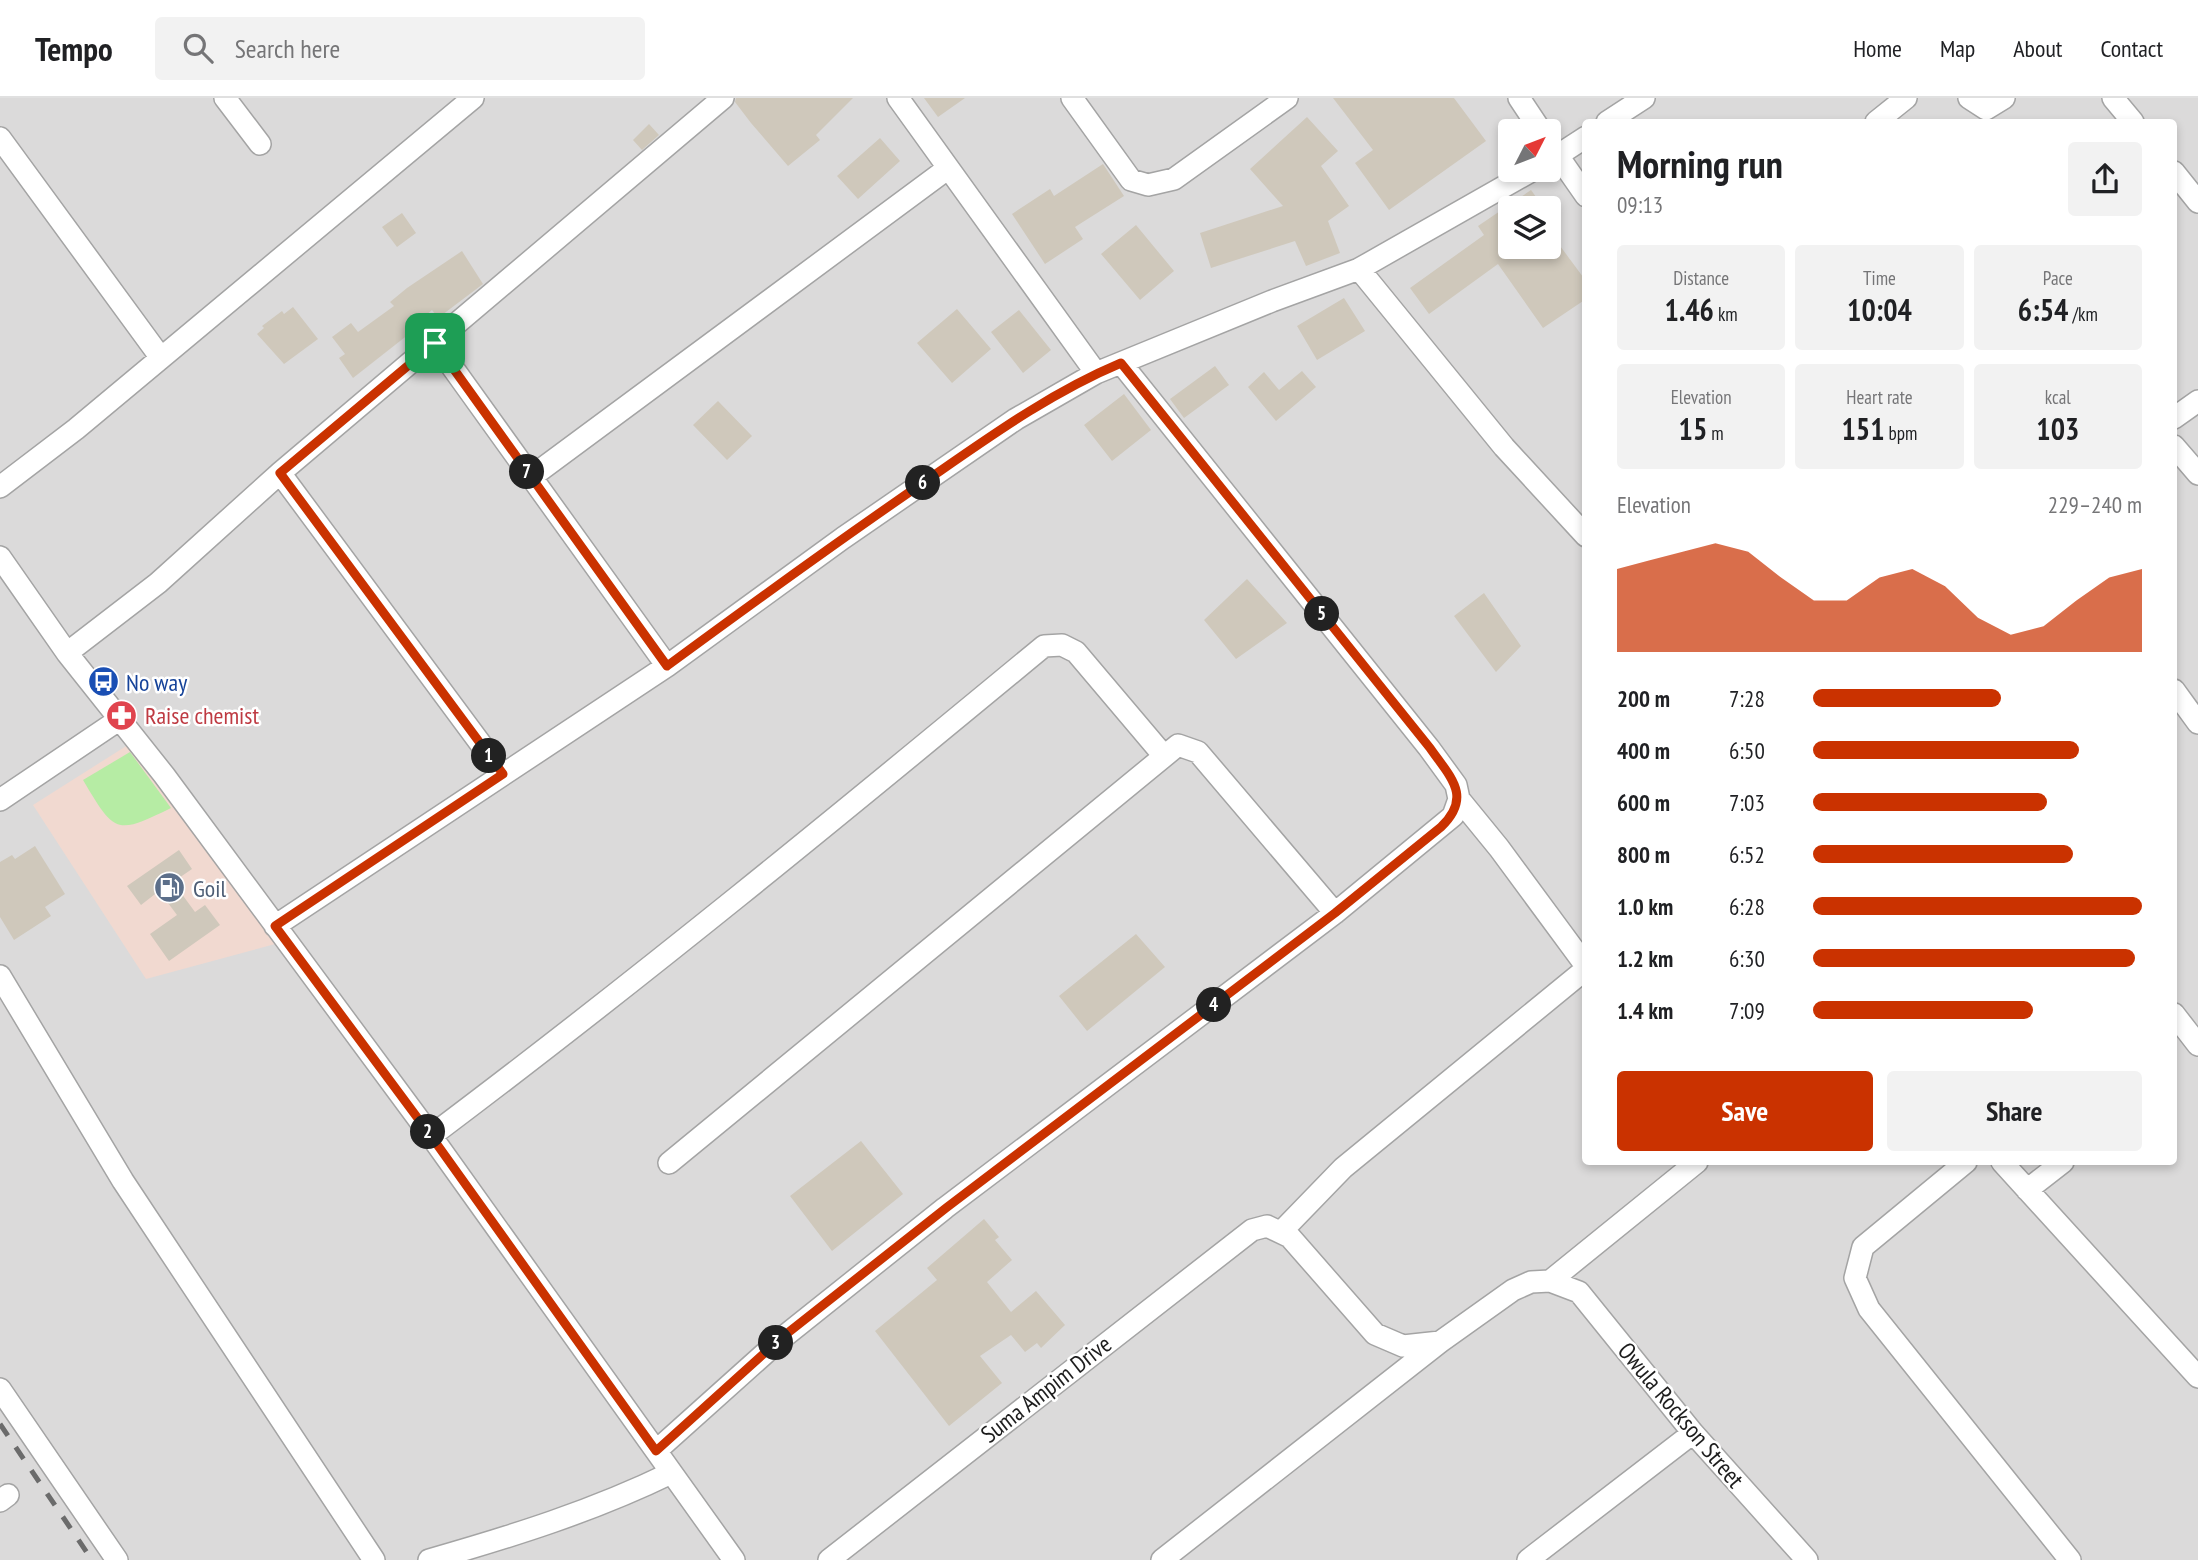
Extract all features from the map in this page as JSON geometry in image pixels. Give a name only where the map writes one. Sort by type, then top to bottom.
[{"type":"street","points":[[225,98],[260,144]]},
{"type":"street","points":[[0,487],[76,429],[473,98]]},
{"type":"street","points":[[67,653],[158,583],[280,473],[723,98]]},
{"type":"street","points":[[898,98],[1096,373]]},
{"type":"street","points":[[1072,98],[1131,180],[1148,185],[1174,179],[1287,98]]},
{"type":"street","points":[[1519,98],[1533,119]]},
{"type":"street","points":[[1612,119],[1644,98]]},
{"type":"street","points":[[1880,119],[1906,98]]},
{"type":"street","points":[[1969,98],[1986,109],[2004,98]]},
{"type":"street","points":[[2113,98],[2130,119]]},
{"type":"street","points":[[0,138],[162,358]]},
{"type":"street","points":[[1561,149],[1582,139]]},
{"type":"street","points":[[1561,164],[1582,191]]},
{"type":"street","points":[[531,477],[947,169]]},
{"type":"street","points":[[2177,176],[2198,202]]},
{"type":"street","points":[[275,926],[667,666],[843,538],[1016,419],[1096,373],[1359,269],[1512,182]]},
{"type":"street","points":[[1359,269],[1504,447],[1582,532]]},
{"type":"street","points":[[435,343],[667,666]]},
{"type":"street","points":[[1121,363],[1430,748],[1456,785],[1459,799],[1499,848],[1582,962]]},
{"type":"street","points":[[2177,416],[2198,401]]},
{"type":"street","points":[[2177,450],[2198,474]]},
{"type":"street","points":[[280,473],[503,774]]},
{"type":"street","points":[[0,557],[67,653],[120,719],[431,1136],[734,1560]]},
{"type":"street","points":[[431,1136],[565,1035],[1044,646],[1062,645],[1076,652],[1164,756]]},
{"type":"street","points":[[2177,694],[2198,723]]},
{"type":"street","points":[[0,800],[120,719]]},
{"type":"street","points":[[669,1163],[1178,745],[1198,752],[1335,913]]},
{"type":"street","points":[[656,1451],[791,1331],[946,1208],[1335,913],[1441,827],[1453,816],[1459,799]]},
{"type":"street","name":"Suma Ampim Drive","points":[[830,1560],[1252,1230],[1274,1229],[1343,1168],[1582,970]]},
{"type":"street","points":[[0,976],[123,1181],[374,1560]]},
{"type":"street","points":[[2177,1018],[2198,1045]]},
{"type":"street","points":[[1162,1560],[1440,1342],[1513,1290],[1531,1282],[1550,1281],[1693,1165]]},
{"type":"street","points":[[1962,1165],[1863,1247],[1855,1278],[1869,1309],[2070,1560]]},
{"type":"street","points":[[2005,1165],[2198,1377]]},
{"type":"street","points":[[2027,1190],[2059,1165]]},
{"type":"street","points":[[1274,1229],[1290,1237],[1375,1334],[1403,1346],[1440,1342]]},
{"type":"street","name":"Owula Rockson Street","points":[[1550,1281],[1579,1292],[1693,1433],[1807,1560]]},
{"type":"street","points":[[0,1389],[117,1560]]},
{"type":"street","points":[[1528,1560],[1693,1433]]},
{"type":"street","points":[[429,1560],[542,1527],[621,1498],[671,1473]]},
{"type":"shaded area","points":[[0,98],[2198,98],[2198,1560],[0,1560]]},
{"type":"shaded area","points":[[131,743],[275,944],[146,979],[33,805]]},
{"type":"green space","points":[[130,752],[171,808],[139,823],[127,825],[110,820],[83,780]]},
{"type":"building","points":[[736,98],[853,98],[816,135],[820,140],[788,166],[751,123],[735,102]]},
{"type":"building","points":[[924,98],[965,98],[938,117]]},
{"type":"building","points":[[1333,98],[1454,98],[1486,141],[1389,210],[1355,163],[1373,150]]},
{"type":"building","points":[[1307,117],[1338,151],[1321,166],[1349,206],[1328,221],[1340,253],[1306,266],[1295,241],[1211,268],[1200,233],[1283,206],[1250,169]]},
{"type":"building","points":[[649,124],[659,135],[642,150],[633,140]]},
{"type":"building","points":[[880,138],[900,161],[858,199],[837,176]]},
{"type":"building","points":[[1103,164],[1124,196],[1075,227],[1083,239],[1045,264],[1012,214],[1050,189],[1054,196]]},
{"type":"building","points":[[1531,190],[1535,196],[1522,196]]},
{"type":"building","points":[[1498,212],[1498,259],[1561,259],[1561,247],[1582,276],[1582,302],[1543,328],[1498,264],[1429,314],[1410,288],[1484,235],[1478,226]]},
{"type":"building","points":[[402,213],[416,233],[397,247],[382,227]]},
{"type":"building","points":[[1136,225],[1174,271],[1140,300],[1101,254]]},
{"type":"building","points":[[462,251],[483,284],[438,318],[432,310],[407,332],[409,334],[353,378],[339,358],[345,354],[332,337],[351,323],[358,332],[394,306],[390,302],[407,288]]},
{"type":"building","points":[[1344,298],[1365,331],[1317,360],[1297,326]]},
{"type":"building","points":[[293,307],[318,339],[284,364],[257,334],[264,328],[262,326],[282,311],[284,314]]},
{"type":"building","points":[[957,309],[991,349],[952,383],[917,343]]},
{"type":"building","points":[[1019,310],[1051,350],[1023,373],[991,332]]},
{"type":"building","points":[[1215,366],[1229,385],[1184,418],[1170,399]]},
{"type":"building","points":[[1302,371],[1316,387],[1276,421],[1248,387],[1264,372],[1279,390]]},
{"type":"building","points":[[1124,394],[1151,430],[1112,461],[1084,425]]},
{"type":"building","points":[[718,401],[752,436],[727,460],[693,425]]},
{"type":"building","points":[[1247,579],[1287,623],[1236,659],[1204,620]]},
{"type":"building","points":[[1484,593],[1521,646],[1496,672],[1454,616]]},
{"type":"building","points":[[35,846],[65,894],[45,907],[51,916],[14,940],[0,917],[0,862],[12,855],[15,859]]},
{"type":"building","points":[[179,850],[192,869],[173,882],[195,912],[205,905],[220,925],[169,961],[150,934],[177,915],[159,891],[141,905],[127,886]]},
{"type":"building","points":[[1136,934],[1165,967],[1087,1031],[1059,996]]},
{"type":"building","points":[[861,1141],[903,1194],[832,1251],[790,1196]]},
{"type":"building","points":[[984,1219],[999,1237],[995,1240],[1012,1260],[987,1282],[1011,1312],[1036,1291],[1065,1325],[1041,1348],[1037,1343],[1025,1352],[1011,1335],[980,1356],[1002,1383],[949,1426],[875,1331],[937,1280],[927,1268]]},
{"type":"railway","points":[[0,1424],[92,1560]]},
{"type":"place","name":"No way","points":[[103,682]]},
{"type":"place","name":"Raise chemist","points":[[122,715]]},
{"type":"place","name":"Goil","points":[[170,888]]},
{"type":"route","points":[[435,343],[667,666],[843,538],[1016,419],[1096,373],[1121,363],[1430,748],[1456,785],[1459,799],[1453,816],[1441,827],[1335,913],[946,1208],[780,1339],[656,1451],[431,1136],[275,926],[503,774],[280,473],[435,343]]}]
